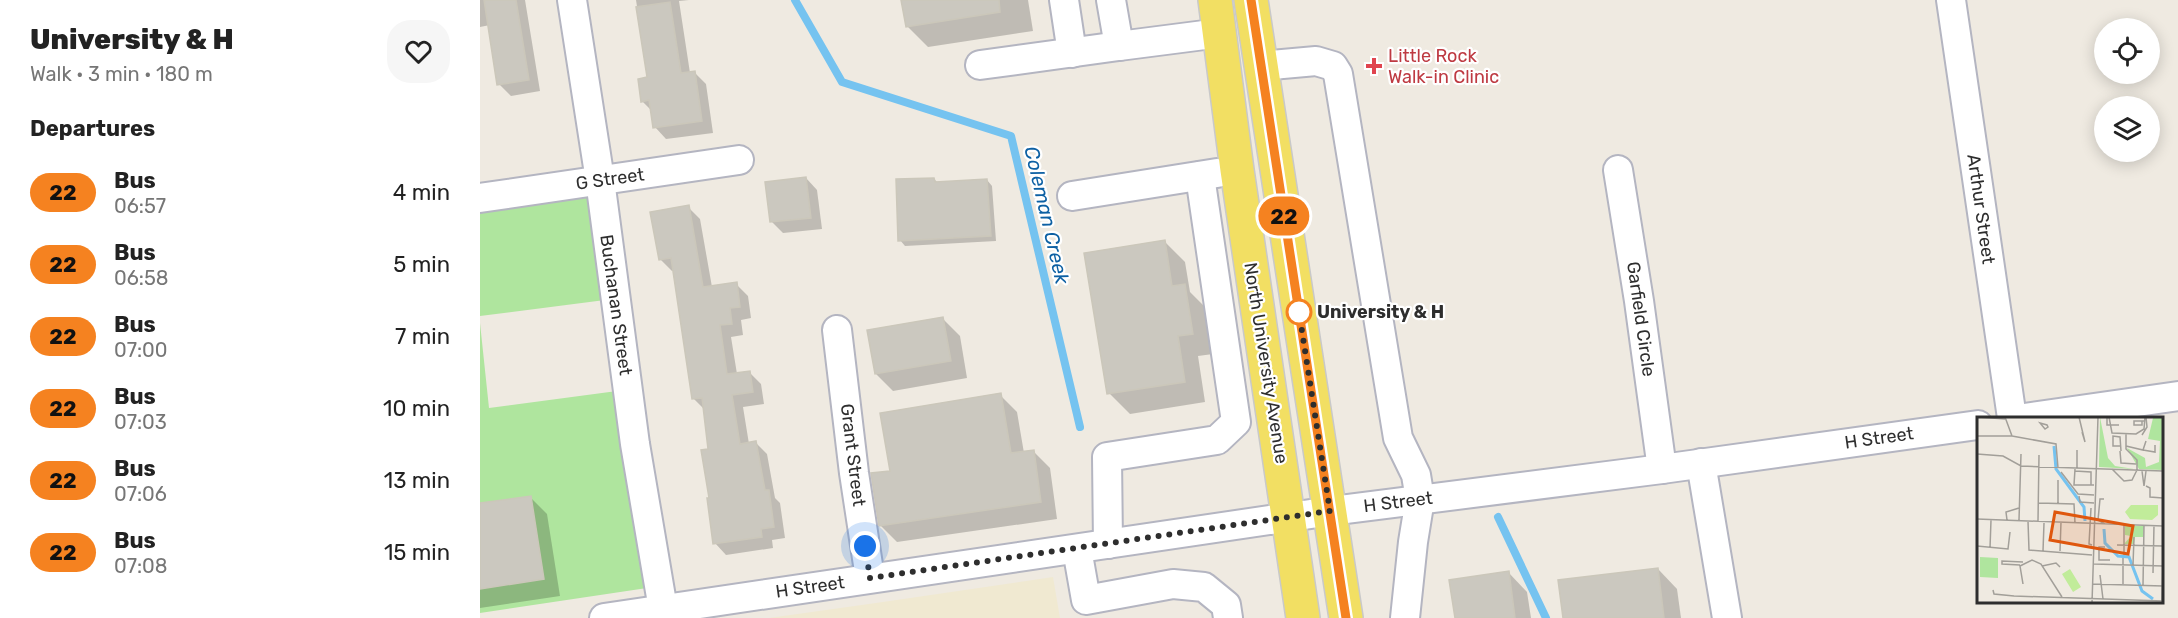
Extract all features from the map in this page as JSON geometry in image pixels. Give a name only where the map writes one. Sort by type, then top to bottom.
[{"type":"main road","name":"North University Avenue","points":[[1215,0],[1237,170],[1304,618]]},
{"type":"main road","points":[[1251,0],[1346,618]]},
{"type":"street","name":"Buchanan Street","points":[[572,0],[600,180],[635,444],[663,609]]},
{"type":"street","points":[[1064,0],[1072,53]]},
{"type":"street","points":[[1111,0],[1119,46]]},
{"type":"street","name":"Arthur Street","points":[[1951,0],[2012,417]]},
{"type":"street","points":[[980,65],[1220,33]]},
{"type":"street","points":[[1261,66],[1316,61],[1333,66],[1338,74],[1398,438],[1416,475],[1420,499],[1405,618]]},
{"type":"street","name":"G Street","points":[[480,198],[739,159]]},
{"type":"street","points":[[1072,196],[1237,170]]},
{"type":"street","name":"Garfield Circle","points":[[1617,170],[1639,302],[1662,469]]},
{"type":"street","points":[[1108,544],[1107,457],[1216,440],[1236,422],[1200,176]]},
{"type":"street","name":"Grant Street","points":[[837,330],[854,473],[870,578]]},
{"type":"street","points":[[2031,417],[2178,396]]},
{"type":"street","name":"H Street","points":[[604,618],[1330,511],[1662,469],[1977,425]]},
{"type":"street","points":[[1701,463],[1727,618]]},
{"type":"street","points":[[1077,549],[1086,600],[1173,584],[1204,587],[1226,605],[1228,618]]},
{"type":"shaded area","points":[[1053,577],[1060,618],[769,618],[876,603]]},
{"type":"green space","points":[[591,192],[605,300],[480,316],[480,209]]},
{"type":"green space","points":[[480,323],[489,408],[617,391],[647,588],[480,613]]},
{"type":"building","points":[[484,0],[516,0],[529,80],[497,85]]},
{"type":"building","points":[[901,0],[999,0],[1000,12],[906,27]]},
{"type":"building","points":[[670,2],[681,73],[695,71],[702,121],[653,128],[649,100],[641,102],[638,79],[647,77],[636,7]]},
{"type":"building","points":[[806,177],[811,218],[770,222],[765,182]]},
{"type":"building","points":[[934,178],[935,182],[987,179],[991,236],[898,241],[896,179]]},
{"type":"building","points":[[689,205],[703,287],[737,282],[740,307],[730,308],[732,324],[720,325],[727,374],[750,371],[753,392],[732,395],[740,444],[756,441],[765,490],[769,490],[774,527],[761,529],[762,537],[713,544],[707,498],[709,498],[701,450],[708,449],[702,398],[692,399],[671,258],[659,260],[650,212]]},
{"type":"building","points":[[1165,240],[1172,286],[1185,284],[1193,334],[1178,336],[1185,382],[1107,394],[1084,253]]},
{"type":"building","points":[[943,317],[951,361],[875,374],[867,330]]},
{"type":"building","points":[[1001,393],[1011,453],[1034,450],[1041,502],[879,526],[871,473],[890,471],[880,413]]},
{"type":"building","points":[[531,496],[544,579],[480,589],[480,503]]},
{"type":"building","points":[[1658,568],[1664,618],[1563,618],[1558,580]]},
{"type":"building","points":[[1509,571],[1515,618],[1455,618],[1449,580]]},
{"type":"waterway","name":"Coleman Creek","points":[[795,0],[842,82],[1011,136],[1080,427]]},
{"type":"waterway","name":"Coleman Creek","points":[[1498,517],[1546,618]]},
{"type":"bus line","name":"22","points":[[1251,0],[1346,618]]},
{"type":"place","name":"Little Rock Walk-in Clinic","points":[[1374,66]]},
{"type":"place","name":"University & H","points":[[1299,312]]},
{"type":"route","points":[[865,546],[870,578],[1330,511],[1299,312]]}]
